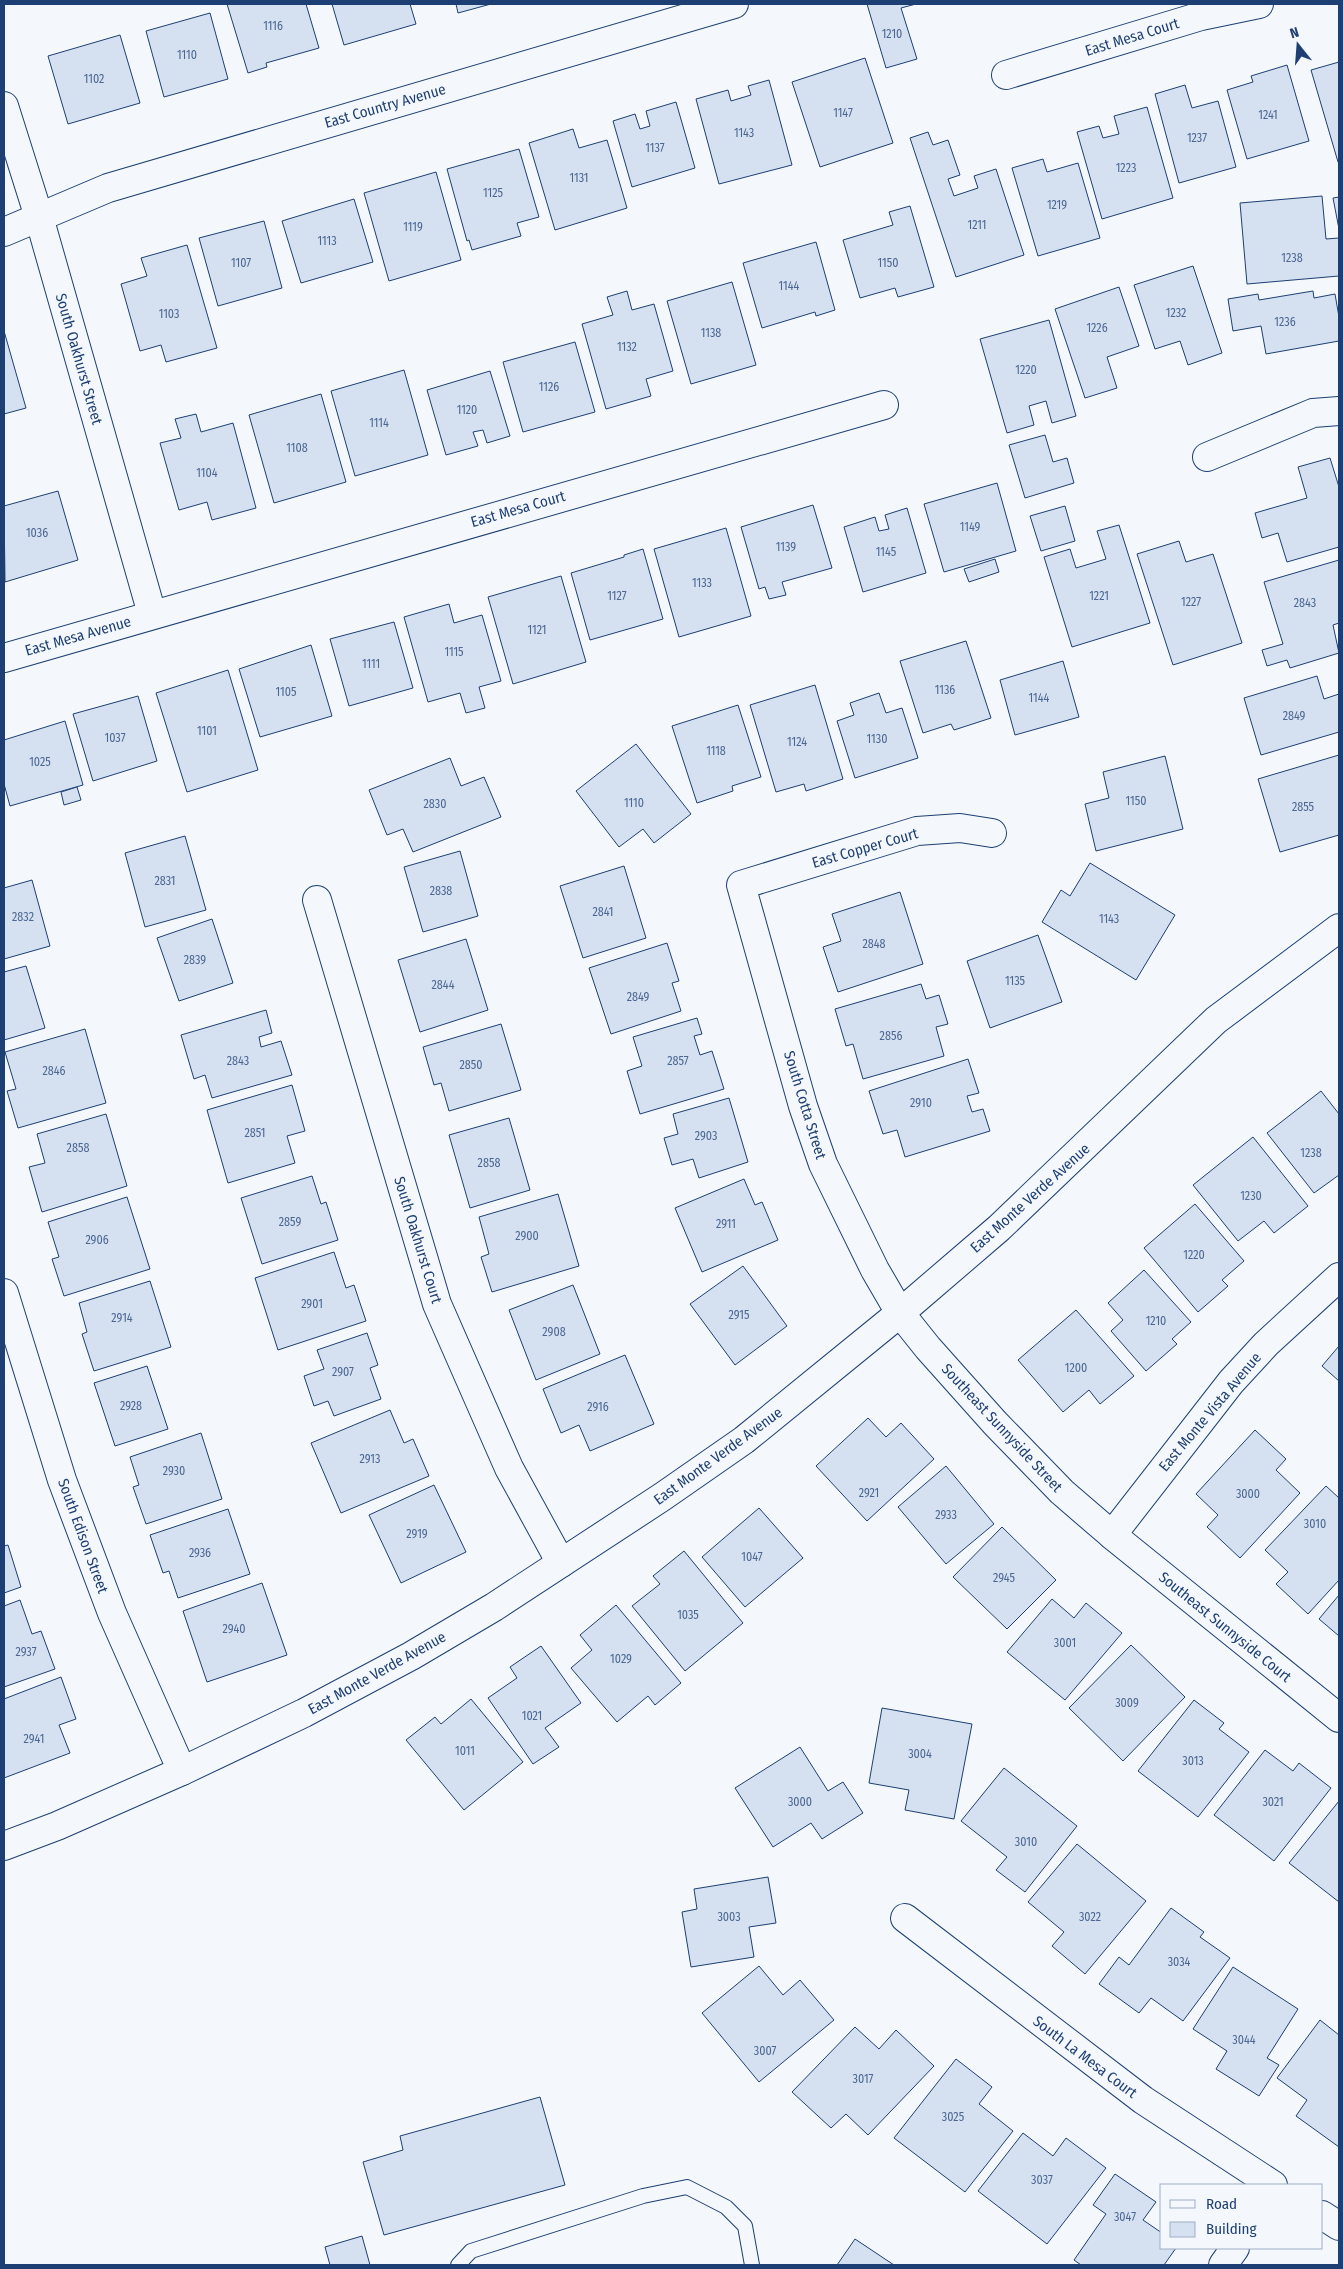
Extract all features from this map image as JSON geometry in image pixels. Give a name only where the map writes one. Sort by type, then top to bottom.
[{"type":"street","name":"East Country Avenue","points":[[4,232],[108,188],[734,4]]},
{"type":"street","name":"East Mesa Court","points":[[1006,74],[1201,16],[1259,4]]},
{"type":"street","name":"South Oakhurst Street","points":[[4,106],[39,217],[152,614]]},
{"type":"street","name":"East Mesa Court","points":[[152,614],[884,405]]},
{"type":"street","points":[[1207,457],[1313,413],[1339,410]]},
{"type":"street","name":"East Mesa Avenue","points":[[4,658],[152,614]]},
{"type":"street","name":"East Copper Court","points":[[741,885],[917,831],[960,828],[992,833]]},
{"type":"street","name":"South Cotta Street","points":[[741,885],[803,1106],[823,1164],[874,1270],[900,1312]]},
{"type":"street","name":"South Oakhurst Court","points":[[317,900],[437,1304],[509,1468],[561,1563]]},
{"type":"street","name":"East Monte Verde Avenue","points":[[4,1846],[57,1826],[182,1771],[304,1713],[494,1607],[662,1497],[744,1440],[900,1312],[999,1228],[1216,1020],[1339,928]]},
{"type":"street","name":"East Monte Vista Avenue","points":[[1112,1535],[1231,1382],[1266,1344],[1339,1278]]},
{"type":"street","name":"South Edison Street","points":[[4,1293],[69,1498],[112,1613],[182,1771]]},
{"type":"street","name":"Southeast Sunnyside Street","points":[[900,1312],[928,1348],[995,1423],[1062,1492],[1112,1535]]},
{"type":"street","name":"Southeast Sunnyside Court","points":[[1112,1535],[1339,1718]]},
{"type":"street","name":"South La Mesa Court","points":[[905,1918],[1142,2100],[1271,2184]]},
{"type":"street","points":[[1323,2216],[1339,2226]]},
{"type":"street","points":[[1224,2265],[1234,2249]]},
{"type":"lane","points":[[458,2265],[471,2251],[643,2196],[687,2187],[726,2207],[746,2226],[752,2265]]},
{"type":"building","points":[[227,4],[306,4],[319,48],[266,63],[267,67],[248,73]]},
{"type":"building","points":[[332,4],[410,4],[416,24],[344,45]]},
{"type":"building","points":[[456,4],[491,4],[458,13]]},
{"type":"building","points":[[867,4],[916,4],[901,8],[917,59],[886,68]]},
{"type":"building","points":[[210,13],[228,79],[164,97],[146,31]]},
{"type":"building","points":[[120,35],[140,103],[68,124],[48,56]]},
{"type":"building","points":[[865,58],[893,143],[820,167],[792,82]]},
{"type":"building","points":[[1339,62],[1339,162],[1338,162],[1311,70]]},
{"type":"building","points":[[1287,65],[1309,141],[1247,159],[1227,90],[1253,82],[1251,76]]},
{"type":"building","points":[[769,80],[792,165],[719,184],[696,99],[728,90],[731,101],[751,95],[748,86]]},
{"type":"building","points":[[1185,85],[1192,108],[1218,101],[1236,167],[1179,183],[1155,94]]},
{"type":"building","points":[[676,102],[695,168],[632,187],[613,121],[635,114],[640,129],[650,126],[646,111]]},
{"type":"building","points":[[1147,107],[1173,198],[1102,219],[1077,132],[1099,126],[1103,138],[1119,134],[1114,116]]},
{"type":"building","points":[[573,129],[579,148],[607,140],[627,208],[555,230],[529,143]]},
{"type":"building","points":[[928,132],[933,145],[948,140],[960,175],[948,179],[954,196],[978,188],[974,176],[996,169],[1024,255],[956,277],[910,138]]},
{"type":"building","points":[[519,149],[539,217],[517,223],[521,236],[472,250],[469,240],[467,241],[447,169]]},
{"type":"building","points":[[1043,159],[1047,172],[1078,163],[1100,238],[1038,256],[1012,168]]},
{"type":"building","points":[[436,172],[461,260],[389,281],[364,193]]},
{"type":"building","points":[[1322,196],[1326,239],[1339,238],[1339,276],[1247,284],[1240,203]]},
{"type":"building","points":[[1339,197],[1339,229],[1333,198]]},
{"type":"building","points":[[354,199],[373,262],[301,283],[282,221]]},
{"type":"building","points":[[910,206],[934,287],[898,297],[895,288],[860,298],[843,240],[893,225],[889,212]]},
{"type":"building","points":[[264,221],[282,288],[218,306],[199,238]]},
{"type":"building","points":[[816,242],[835,310],[816,316],[815,312],[762,328],[743,263]]},
{"type":"building","points":[[187,245],[217,348],[166,362],[161,345],[140,351],[121,284],[147,276],[141,258]]},
{"type":"building","points":[[1193,266],[1222,353],[1188,365],[1180,341],[1155,349],[1134,285]]},
{"type":"building","points":[[732,282],[756,365],[691,384],[667,301]]},
{"type":"building","points":[[1119,287],[1139,346],[1107,357],[1117,388],[1085,398],[1055,309]]},
{"type":"building","points":[[627,291],[632,310],[654,304],[673,371],[646,379],[651,396],[606,409],[582,324],[613,315],[607,297]]},
{"type":"building","points":[[1313,291],[1314,298],[1335,294],[1339,317],[1339,341],[1266,354],[1261,326],[1233,331],[1228,299],[1258,294],[1259,300]]},
{"type":"building","points":[[1049,320],[1076,416],[1052,423],[1046,401],[1029,406],[1034,425],[1007,433],[980,339]]},
{"type":"building","points":[[4,331],[26,408],[4,414]]},
{"type":"building","points":[[575,342],[595,412],[523,432],[503,362]]},
{"type":"building","points":[[404,370],[428,455],[355,476],[331,391]]},
{"type":"building","points":[[490,371],[510,436],[487,443],[483,430],[473,432],[478,446],[446,455],[427,390]]},
{"type":"building","points":[[321,394],[346,482],[274,503],[249,415]]},
{"type":"building","points":[[196,414],[201,432],[233,423],[256,508],[212,520],[207,502],[179,510],[160,443],[181,438],[175,419]]},
{"type":"building","points":[[1045,435],[1053,462],[1067,458],[1074,483],[1025,498],[1009,445]]},
{"type":"building","points":[[1330,458],[1339,487],[1339,547],[1287,562],[1278,533],[1262,538],[1255,513],[1307,498],[1298,467]]},
{"type":"building","points":[[997,483],[1016,551],[944,572],[924,504]]},
{"type":"building","points":[[58,491],[78,560],[5,582],[4,506]]},
{"type":"building","points":[[813,505],[832,568],[782,582],[786,595],[769,599],[765,587],[759,589],[741,527]]},
{"type":"building","points":[[1065,506],[1075,541],[1041,551],[1030,516]]},
{"type":"building","points":[[907,508],[926,573],[863,592],[844,527],[875,517],[879,531],[889,529],[885,515]]},
{"type":"building","points":[[1119,525],[1150,623],[1072,647],[1044,557],[1070,549],[1076,568],[1106,559],[1097,531]]},
{"type":"building","points":[[726,528],[751,616],[679,637],[654,549]]},
{"type":"building","points":[[1179,541],[1186,562],[1213,554],[1242,643],[1173,665],[1137,554]]},
{"type":"building","points":[[643,549],[663,619],[590,640],[571,573],[624,557],[624,555]]},
{"type":"building","points":[[995,559],[999,572],[969,582],[964,569]]},
{"type":"building","points":[[1339,560],[1339,623],[1333,625],[1339,653],[1290,668],[1287,660],[1267,666],[1262,650],[1283,644],[1264,582]]},
{"type":"building","points":[[561,576],[586,662],[513,684],[488,597]]},
{"type":"building","points":[[449,604],[454,623],[482,615],[501,681],[479,687],[485,708],[466,713],[460,693],[428,702],[404,617]]},
{"type":"building","points":[[394,622],[413,688],[349,706],[330,639]]},
{"type":"building","points":[[966,641],[991,718],[954,730],[951,724],[923,733],[900,661]]},
{"type":"building","points":[[311,645],[332,716],[260,737],[239,669]]},
{"type":"building","points":[[1063,661],[1079,717],[1015,735],[1000,680]]},
{"type":"building","points":[[228,670],[258,770],[187,792],[156,693]]},
{"type":"building","points":[[1317,676],[1324,699],[1339,694],[1339,732],[1261,755],[1244,698]]},
{"type":"building","points":[[815,685],[843,779],[806,791],[804,784],[776,792],[750,705]]},
{"type":"building","points":[[879,693],[886,713],[902,708],[918,758],[855,778],[837,721],[854,715],[850,703]]},
{"type":"building","points":[[138,696],[157,761],[93,781],[73,714]]},
{"type":"building","points":[[738,705],[761,777],[732,786],[733,791],[697,803],[672,726]]},
{"type":"building","points":[[65,721],[83,785],[10,806],[4,784],[4,740]]},
{"type":"building","points":[[636,744],[691,814],[654,843],[643,829],[619,847],[576,791]]},
{"type":"building","points":[[1339,755],[1339,835],[1280,852],[1258,779]]},
{"type":"building","points":[[1165,756],[1183,829],[1096,851],[1085,804],[1109,798],[1103,772]]},
{"type":"building","points":[[450,758],[461,786],[484,777],[501,817],[413,852],[403,829],[387,835],[369,790]]},
{"type":"building","points":[[77,787],[81,800],[64,805],[61,792]]},
{"type":"building","points":[[185,836],[206,910],[145,927],[125,853]]},
{"type":"building","points":[[460,851],[478,916],[423,932],[404,867]]},
{"type":"building","points":[[1090,863],[1175,915],[1136,980],[1042,922],[1061,890],[1070,896]]},
{"type":"building","points":[[624,866],[646,938],[583,958],[560,886]]},
{"type":"building","points":[[32,880],[50,946],[4,959],[4,888]]},
{"type":"building","points":[[900,892],[923,964],[838,992],[823,947],[841,941],[832,914]]},
{"type":"building","points":[[212,919],[233,983],[179,1001],[157,938]]},
{"type":"building","points":[[1038,935],[1062,1002],[990,1028],[967,961]]},
{"type":"building","points":[[466,939],[488,1010],[420,1032],[398,960]]},
{"type":"building","points":[[667,943],[679,981],[672,983],[681,1011],[611,1034],[589,968]]},
{"type":"building","points":[[26,966],[45,1028],[4,1040],[4,972]]},
{"type":"building","points":[[921,984],[926,999],[939,995],[948,1024],[936,1027],[944,1056],[863,1079],[853,1044],[846,1046],[835,1009]]},
{"type":"building","points":[[266,1010],[272,1033],[259,1037],[261,1047],[281,1041],[292,1075],[212,1098],[205,1075],[194,1079],[181,1035]]},
{"type":"building","points":[[697,1018],[702,1034],[694,1036],[700,1055],[712,1051],[724,1089],[640,1114],[627,1071],[642,1066],[633,1037]]},
{"type":"building","points":[[501,1024],[521,1090],[449,1111],[441,1083],[434,1085],[423,1047]]},
{"type":"building","points":[[85,1029],[106,1103],[18,1128],[7,1091],[16,1089],[5,1052]]},
{"type":"building","points":[[968,1059],[979,1093],[967,1096],[972,1112],[983,1109],[990,1131],[905,1157],[897,1130],[883,1134],[869,1091]]},
{"type":"building","points":[[292,1085],[305,1131],[287,1136],[295,1163],[228,1183],[207,1110]]},
{"type":"building","points":[[1321,1091],[1339,1114],[1339,1175],[1314,1193],[1267,1133]]},
{"type":"building","points":[[729,1098],[748,1162],[699,1178],[693,1159],[672,1165],[664,1138],[678,1134],[673,1114]]},
{"type":"building","points":[[106,1114],[127,1186],[42,1212],[29,1167],[45,1163],[37,1134]]},
{"type":"building","points":[[509,1118],[530,1190],[470,1208],[449,1135]]},
{"type":"building","points":[[1253,1137],[1308,1206],[1274,1233],[1264,1221],[1238,1241],[1193,1185]]},
{"type":"building","points":[[312,1176],[321,1204],[326,1202],[338,1240],[262,1264],[241,1198]]},
{"type":"building","points":[[744,1179],[755,1205],[762,1202],[778,1240],[702,1272],[675,1208]]},
{"type":"building","points":[[558,1194],[579,1266],[492,1292],[481,1257],[489,1254],[479,1217]]},
{"type":"building","points":[[127,1197],[150,1269],[64,1296],[52,1259],[59,1257],[48,1222]]},
{"type":"building","points":[[1195,1204],[1244,1261],[1222,1280],[1228,1286],[1198,1312],[1144,1248]]},
{"type":"building","points":[[334,1252],[346,1288],[354,1285],[366,1321],[278,1350],[255,1278]]},
{"type":"building","points":[[743,1266],[787,1326],[735,1365],[690,1304]]},
{"type":"building","points":[[1144,1270],[1191,1322],[1172,1339],[1177,1344],[1146,1371],[1111,1331],[1123,1320],[1108,1303]]},
{"type":"building","points":[[150,1281],[171,1347],[94,1371],[82,1334],[87,1332],[79,1303]]},
{"type":"building","points":[[573,1285],[600,1354],[536,1380],[509,1310]]},
{"type":"building","points":[[1076,1310],[1134,1376],[1100,1404],[1089,1390],[1063,1412],[1018,1360]]},
{"type":"building","points":[[367,1333],[378,1365],[370,1368],[381,1399],[334,1416],[328,1401],[314,1406],[304,1376],[324,1369],[317,1350]]},
{"type":"building","points":[[1339,1346],[1339,1381],[1322,1366]]},
{"type":"building","points":[[625,1355],[654,1424],[590,1451],[579,1425],[561,1433],[543,1389]]},
{"type":"building","points":[[147,1366],[168,1429],[115,1446],[94,1383]]},
{"type":"building","points":[[390,1410],[404,1443],[413,1439],[429,1476],[341,1513],[311,1443]]},
{"type":"building","points":[[868,1418],[886,1437],[901,1423],[934,1459],[867,1521],[816,1466]]},
{"type":"building","points":[[1255,1430],[1286,1459],[1276,1470],[1300,1493],[1240,1558],[1207,1527],[1218,1515],[1196,1494]]},
{"type":"building","points":[[201,1433],[222,1499],[146,1524],[133,1487],[139,1485],[130,1457]]},
{"type":"building","points":[[946,1466],[994,1524],[946,1564],[898,1507]]},
{"type":"building","points":[[434,1485],[466,1552],[401,1583],[369,1515]]},
{"type":"building","points":[[1326,1486],[1339,1498],[1339,1580],[1308,1614],[1276,1584],[1288,1572],[1265,1550]]},
{"type":"building","points":[[759,1508],[803,1558],[745,1607],[702,1557]]},
{"type":"building","points":[[228,1509],[250,1574],[178,1598],[169,1571],[163,1573],[150,1535]]},
{"type":"building","points":[[1002,1527],[1056,1580],[1007,1629],[953,1577]]},
{"type":"building","points":[[8,1545],[21,1587],[4,1593],[4,1546]]},
{"type":"building","points":[[684,1551],[743,1623],[685,1671],[632,1606],[660,1584],[653,1576]]},
{"type":"building","points":[[262,1583],[287,1655],[207,1682],[183,1611]]},
{"type":"building","points":[[1339,1595],[1339,1636],[1319,1619]]},
{"type":"building","points":[[1052,1599],[1074,1618],[1086,1603],[1122,1633],[1065,1700],[1007,1652]]},
{"type":"building","points":[[20,1600],[32,1634],[41,1631],[55,1669],[4,1687],[4,1606]]},
{"type":"building","points":[[616,1605],[681,1683],[655,1705],[648,1696],[617,1722],[571,1668],[592,1650],[580,1635]]},
{"type":"building","points":[[1131,1645],[1185,1697],[1123,1761],[1069,1708]]},
{"type":"building","points":[[541,1646],[581,1703],[545,1728],[559,1747],[533,1764],[488,1698],[517,1678],[510,1667]]},
{"type":"building","points":[[61,1677],[76,1719],[59,1725],[70,1753],[4,1778],[4,1699]]},
{"type":"building","points":[[471,1699],[523,1762],[464,1810],[406,1740],[435,1717],[441,1724]]},
{"type":"building","points":[[1194,1700],[1224,1723],[1219,1729],[1249,1752],[1198,1817],[1138,1771]]},
{"type":"building","points":[[882,1708],[972,1724],[954,1819],[905,1810],[909,1790],[869,1783]]},
{"type":"building","points":[[800,1747],[828,1791],[843,1782],[863,1813],[822,1839],[811,1823],[773,1847],[735,1788]]},
{"type":"building","points":[[1265,1750],[1293,1771],[1299,1763],[1331,1788],[1274,1861],[1214,1815]]},
{"type":"building","points":[[1004,1768],[1077,1826],[1025,1892],[996,1870],[1007,1857],[961,1821]]},
{"type":"building","points":[[1339,1801],[1339,1902],[1289,1863]]},
{"type":"building","points":[[1077,1844],[1146,1901],[1085,1974],[1052,1946],[1064,1932],[1028,1902]]},
{"type":"building","points":[[768,1877],[776,1923],[749,1927],[754,1957],[691,1967],[682,1912],[697,1909],[694,1889]]},
{"type":"building","points":[[1171,1908],[1204,1932],[1200,1937],[1230,1958],[1183,2021],[1151,1998],[1139,2013],[1099,1984],[1119,1957],[1129,1965]]},
{"type":"building","points":[[759,1966],[783,1995],[800,1980],[834,2020],[759,2082],[702,2013]]},
{"type":"building","points":[[1233,1967],[1298,2009],[1267,2058],[1279,2065],[1259,2096],[1216,2069],[1227,2051],[1193,2029]]},
{"type":"building","points":[[1320,2020],[1339,2035],[1339,2147],[1296,2116],[1307,2100],[1277,2078]]},
{"type":"building","points":[[855,2027],[879,2049],[896,2030],[934,2066],[868,2135],[846,2114],[831,2128],[792,2092]]},
{"type":"building","points":[[956,2059],[992,2087],[979,2104],[1013,2131],[965,2192],[894,2138]]},
{"type":"building","points":[[540,2097],[565,2185],[384,2235],[363,2162],[403,2150],[400,2136]]},
{"type":"building","points":[[1023,2133],[1053,2156],[1066,2138],[1106,2168],[1047,2244],[978,2191]]},
{"type":"building","points":[[1115,2174],[1156,2202],[1143,2220],[1160,2232],[1160,2249],[1175,2249],[1164,2265],[1081,2265],[1074,2260],[1106,2214],[1093,2205]]},
{"type":"building","points":[[362,2236],[370,2265],[330,2265],[325,2247]]},
{"type":"building","points":[[855,2239],[894,2265],[837,2265]]}]
